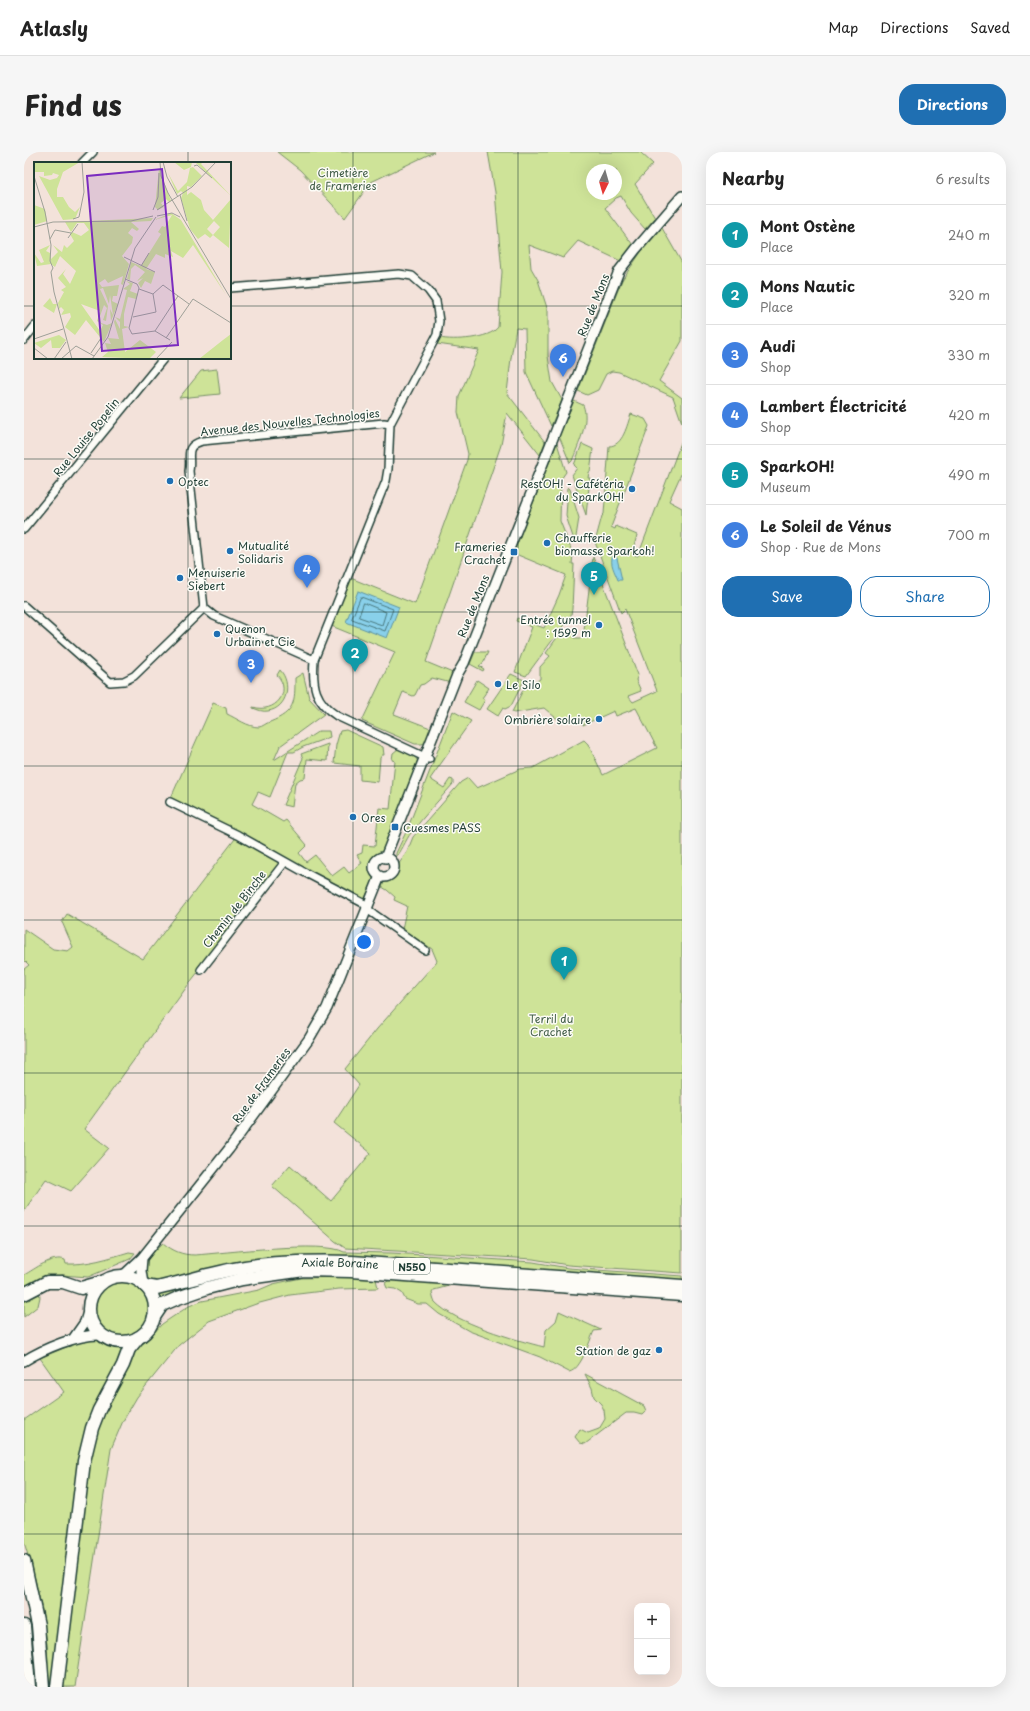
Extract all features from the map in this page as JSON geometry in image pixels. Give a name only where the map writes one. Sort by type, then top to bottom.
[{"type":"highway","name":"Axiale Boraine","points":[[144,1285],[158,1288],[245,1267],[279,1263],[319,1261],[352,1262],[682,1286]]},
{"type":"highway","name":"Axiale Boraine","points":[[154,1317],[162,1305],[207,1288],[262,1275],[304,1270],[351,1271],[682,1295]]},
{"type":"highway","points":[[24,1294],[47,1282],[63,1282],[81,1288],[104,1282],[118,1276],[131,1278],[144,1285],[152,1297],[155,1310],[154,1317],[148,1329],[128,1349],[123,1365],[99,1410],[92,1428],[84,1461],[57,1687]]},
{"type":"highway","points":[[104,1282],[93,1293],[89,1308],[93,1325],[101,1334],[112,1341],[119,1342],[138,1338]]},
{"type":"highway","points":[[24,1562],[38,1626],[43,1687]]},
{"type":"highway","points":[[24,1626],[29,1687]]},
{"type":"main road","name":"Rue de Mons","points":[[388,859],[460,671],[619,271],[682,196]]},
{"type":"main road","points":[[388,859],[394,867],[392,873],[386,877],[380,876],[376,873],[374,866],[377,860],[388,859]]},
{"type":"main road","points":[[367,908],[380,876]]},
{"type":"main road","name":"Rue de Frameries","points":[[118,1276],[126,1273],[142,1258],[229,1149],[309,1040],[326,1008],[367,908]]},
{"type":"main road","points":[[142,1258],[141,1271],[144,1285]]},
{"type":"main road","points":[[73,1339],[85,1322],[89,1308]]},
{"type":"main road","points":[[24,1361],[44,1350],[73,1339],[86,1335],[101,1334]]},
{"type":"street","points":[[83,162],[93,152]]},
{"type":"street","points":[[231,288],[399,274],[412,276],[428,290],[436,301],[438,321],[437,335],[390,424],[386,481],[314,660],[313,670],[316,692],[320,702],[328,711],[427,758]]},
{"type":"street","points":[[24,340],[34,327]]},
{"type":"street","name":"Rue Louise Popelin","points":[[24,529],[163,359]]},
{"type":"street","name":"Avenue des Nouvelles Technologies","points":[[204,608],[189,471],[189,454],[192,445],[202,441],[384,422],[390,424]]},
{"type":"street","points":[[24,606],[110,682],[124,681],[134,676],[204,608],[214,616],[314,660]]},
{"type":"street","points":[[170,802],[238,835],[285,862],[363,903],[367,908],[425,950]]},
{"type":"street","name":"Chemin de Binche","points":[[201,970],[285,862]]},
{"type":"green space","name":"Cimetière de Frameries","points":[[277,152],[434,152],[371,182],[345,218],[300,170]]},
{"type":"green space","points":[[488,152],[640,152],[653,164],[635,184],[655,218],[645,229],[631,213],[622,198],[622,164],[586,164],[586,200],[614,200],[605,208],[636,249],[625,263],[578,241],[563,258],[529,245],[531,268],[538,280],[548,311],[548,356],[552,382],[562,400],[551,426],[526,372],[525,329],[516,328],[507,393],[545,442],[540,455],[507,413],[501,445],[426,662],[455,674],[451,683],[432,678],[420,685],[413,696],[403,692],[394,714],[433,729],[428,741],[422,744],[415,744],[362,721],[395,652],[329,625],[348,577],[415,604],[467,460],[468,454],[458,412],[459,396],[479,350],[437,344],[440,338],[462,339],[480,337],[494,331],[498,327],[502,272],[495,192]]},
{"type":"green space","points":[[662,228],[682,263],[682,341],[659,381],[682,398],[682,423],[673,397],[619,372],[612,371],[606,374],[598,390],[587,395],[578,391],[622,280],[641,252]]},
{"type":"green space","points":[[217,369],[220,394],[179,398],[201,371]]},
{"type":"green space","points":[[574,401],[583,405],[585,419],[580,441],[570,463],[559,436]]},
{"type":"green space","name":"Terril du Crachet","points":[[631,414],[645,419],[649,426],[611,527],[615,529],[616,526],[637,535],[632,554],[638,556],[682,440],[682,472],[669,501],[682,508],[682,1273],[568,1265],[533,1259],[345,1248],[272,1186],[290,1165],[331,1201],[371,1153],[334,1123],[359,1085],[345,1069],[377,1029],[437,961],[432,949],[402,929],[407,906],[394,900],[395,897],[382,887],[385,880],[392,877],[396,872],[398,865],[407,852],[413,837],[461,782],[468,778],[477,788],[520,769],[533,768],[584,740],[588,744],[603,775],[657,748],[636,708],[616,716],[614,711],[583,725],[580,722],[556,718],[544,708],[514,713],[512,712],[523,690],[540,679],[540,667],[550,656],[546,653],[561,632],[575,633],[574,638],[583,638],[593,557],[638,675],[636,680],[641,691],[628,696],[633,702],[657,691],[625,609],[621,613],[595,542],[602,516],[604,514],[609,446],[618,443],[621,439]]},
{"type":"green space","points":[[557,443],[566,472],[561,479],[560,521],[573,554],[572,609],[571,615],[526,676],[515,672],[532,627],[516,621],[517,618],[544,628],[559,595],[566,575],[513,553]]},
{"type":"green space","points":[[582,444],[593,449],[588,478],[590,478],[586,515],[572,475],[577,468],[574,465]]},
{"type":"green space","points":[[568,487],[570,489],[579,518],[575,543],[566,516]]},
{"type":"green space","points":[[475,652],[488,652],[483,663],[479,666],[484,669],[483,671],[470,664]]},
{"type":"green space","points":[[280,670],[284,675],[287,688],[284,700],[275,709],[268,711],[253,708],[268,707],[279,700],[283,688],[277,675]]},
{"type":"green space","points":[[303,673],[309,698],[324,714],[280,746],[274,760],[319,731],[329,731],[330,737],[294,752],[288,752],[270,797],[258,792],[252,804],[283,822],[286,820],[307,845],[299,853],[306,862],[315,855],[332,876],[344,867],[349,873],[362,863],[357,855],[362,853],[363,845],[375,846],[379,808],[390,809],[395,761],[392,760],[393,753],[398,749],[408,752],[416,758],[419,764],[383,853],[372,862],[373,880],[364,900],[170,800],[213,703],[226,708],[227,714],[242,722],[251,726],[260,727],[278,718],[289,710],[294,700],[295,678]]},
{"type":"green space","points":[[511,674],[524,680],[511,706],[505,709],[503,708],[498,716],[487,709]]},
{"type":"green space","points":[[477,680],[489,688],[482,698],[485,700],[479,710],[464,702]]},
{"type":"green space","points":[[453,711],[471,721],[430,779],[444,788],[450,779],[453,780],[453,784],[411,833],[396,857],[396,853],[407,830]]},
{"type":"green space","points":[[346,730],[383,747],[384,755],[380,758],[378,782],[360,780],[360,766],[334,763],[336,745],[340,731]]},
{"type":"green space","points":[[328,744],[327,761],[307,759],[305,778],[300,779],[295,783],[292,807],[283,805],[303,758],[301,754]]},
{"type":"green space","points":[[238,835],[285,862],[191,981],[84,1129],[109,1148],[71,1191],[46,1179],[24,1211],[24,969],[29,965],[24,960],[24,929],[53,949],[68,951],[73,947],[62,922],[67,914],[143,959]]},
{"type":"green space","points":[[163,1243],[178,1252],[190,1255],[273,1248],[316,1247],[344,1252],[391,1253],[533,1262],[568,1268],[682,1276],[682,1286],[352,1262],[157,1284],[147,1281],[143,1263]]},
{"type":"green space","points":[[129,1252],[135,1253],[130,1259],[88,1277],[62,1275],[41,1281],[24,1289],[24,1275],[49,1261],[60,1259],[65,1260],[66,1264],[74,1264],[98,1261]]},
{"type":"green space","points":[[259,1269],[159,1305],[155,1292]]},
{"type":"green space","points":[[343,1277],[376,1279],[378,1288],[339,1289],[290,1295],[256,1304],[209,1321],[179,1345],[137,1397],[123,1421],[111,1449],[75,1687],[61,1687],[90,1452],[102,1414],[131,1352],[141,1342],[148,1339],[162,1324],[189,1306],[202,1301],[259,1290],[273,1284],[301,1278]]},
{"type":"green space","points":[[390,1280],[456,1284],[434,1290],[432,1293],[434,1301],[444,1310],[486,1330],[544,1347],[546,1330],[556,1321],[559,1311],[601,1330],[594,1331],[581,1361],[573,1370],[569,1372],[540,1357],[469,1331],[439,1314],[427,1304],[418,1304],[405,1299],[402,1293],[395,1289],[387,1288],[385,1283]]},
{"type":"green space","points":[[116,1281],[126,1281],[141,1289],[147,1298],[149,1309],[147,1320],[141,1329],[126,1337],[116,1337],[105,1332],[98,1325],[93,1314],[93,1304],[98,1293],[105,1286]]},
{"type":"green space","points":[[39,1291],[40,1297],[38,1306],[24,1317],[24,1297]]},
{"type":"green space","points":[[101,1338],[111,1343],[126,1345],[96,1407],[53,1687],[49,1687],[47,1644],[42,1610],[24,1542],[24,1420],[64,1392],[40,1358],[83,1340]]},
{"type":"green space","points":[[585,1374],[644,1406],[646,1411],[642,1415],[626,1413],[585,1444],[580,1443],[575,1437],[580,1429],[588,1433],[599,1429],[605,1419],[604,1410],[601,1404],[594,1397],[592,1388]]},
{"type":"water","points":[[613,556],[617,558],[622,580],[618,580],[613,568]]},
{"type":"water","points":[[358,591],[399,607],[387,638],[346,622]]},
{"type":"place","name":"Le Soleil de Vénus","points":[[563,377]]},
{"type":"place","name":"Optec","points":[[170,481]]},
{"type":"place","name":"RestOH! - Cafétéria du SparkOH!","points":[[632,489]]},
{"type":"place","name":"Chaufferie biomasse Sparkoh!","points":[[547,543]]},
{"type":"place","name":"Mutualité Solidaris","points":[[230,551]]},
{"type":"place","name":"Frameries Crachet","points":[[514,552]]},
{"type":"place","name":"Menuiserie Siebert","points":[[180,578]]},
{"type":"place","name":"Lambert Électricité","points":[[307,588]]},
{"type":"place","name":"SparkOH!","points":[[594,595]]},
{"type":"place","name":"Entrée tunnel : 1599 m","points":[[599,625]]},
{"type":"place","name":"Quenon Urbain et Cie","points":[[217,634]]},
{"type":"place","name":"Mons Nautic","points":[[355,672]]},
{"type":"place","name":"Audi","points":[[251,683]]},
{"type":"place","name":"Le Silo","points":[[498,684]]},
{"type":"place","name":"Ombrière solaire","points":[[599,719]]},
{"type":"place","name":"Ores","points":[[353,817]]},
{"type":"place","name":"Cuesmes PASS","points":[[395,827]]},
{"type":"place","name":"Mont Ostène","points":[[564,980]]},
{"type":"place","name":"Station de gaz","points":[[659,1350]]}]
